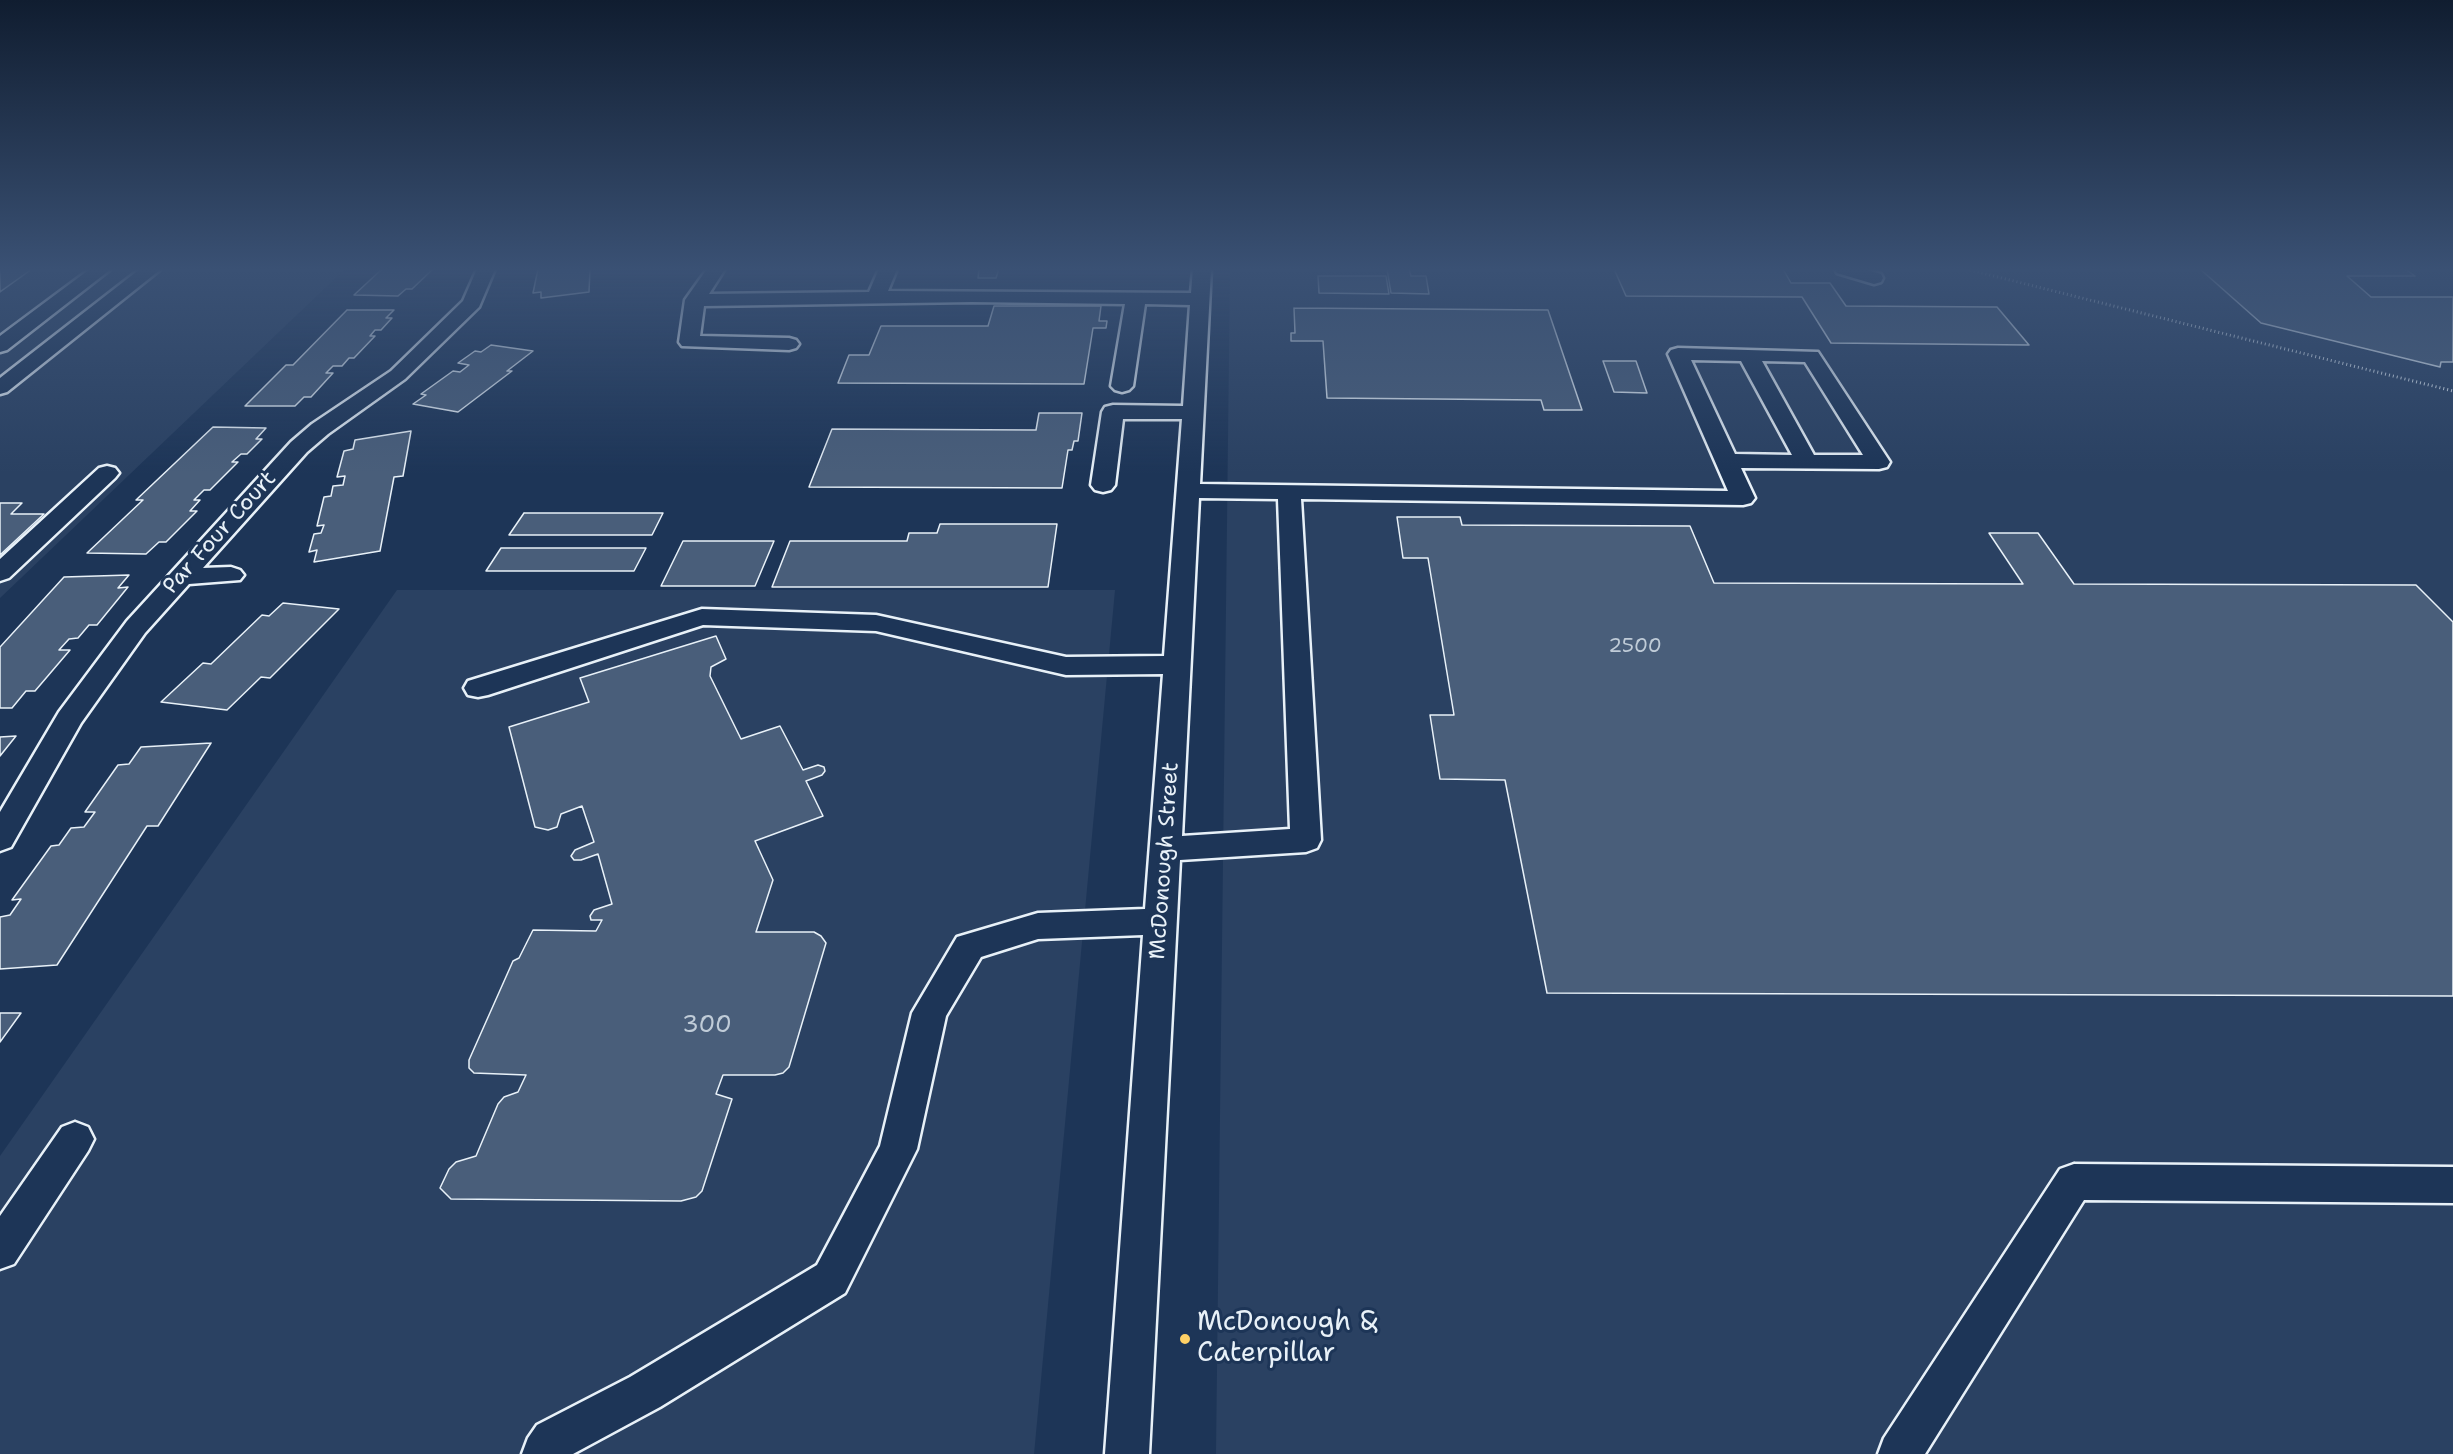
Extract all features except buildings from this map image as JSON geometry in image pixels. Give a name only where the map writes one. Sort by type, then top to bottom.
[{"type":"street","points":[[0,346],[12,337]]},
{"type":"street","points":[[0,388],[65,337]]},
{"type":"street","name":"Par Four Court","points":[[0,839],[96,679],[136,627],[299,447],[320,429],[398,375],[437,337]]},
{"type":"street","points":[[690,337],[689,342],[789,344]]},
{"type":"street","points":[[1122,386],[1130,337]]},
{"type":"street","name":"McDonough Street","points":[[1127,1454],[1198,337]]},
{"type":"street","points":[[1188,491],[1743,498],[1726,461],[1678,354],[1811,357],[1879,462],[1726,461]]},
{"type":"street","points":[[1749,356],[1807,462]]},
{"type":"street","points":[[1103,485],[1113,412],[1193,413]]},
{"type":"street","points":[[0,573],[107,472]]},
{"type":"street","points":[[1166,849],[1306,840],[1289,492]]},
{"type":"street","points":[[182,576],[231,575]]},
{"type":"street","points":[[478,688],[702,617],[876,623],[1066,666],[1177,666]]},
{"type":"street","points":[[544,1454],[553,1441],[645,1392],[831,1279],[898,1149],[929,1013],[969,947],[1038,926],[1161,921]]},
{"type":"street","points":[[0,1250],[75,1139]]},
{"type":"street","points":[[1900,1454],[2074,1182],[2453,1185]]},
{"type":"path","points":[[2237,337],[2453,391]]},
{"type":"shaded area","points":[[0,337],[274,337],[0,598]]},
{"type":"shaded area","points":[[1229,337],[2453,337],[2453,1454],[1216,1454]]},
{"type":"shaded area","points":[[397,590],[1115,590],[1034,1454],[0,1454],[0,1156]]},
{"type":"place","name":"McDonough & Caterpillar","points":[[1185,1339]]}]
